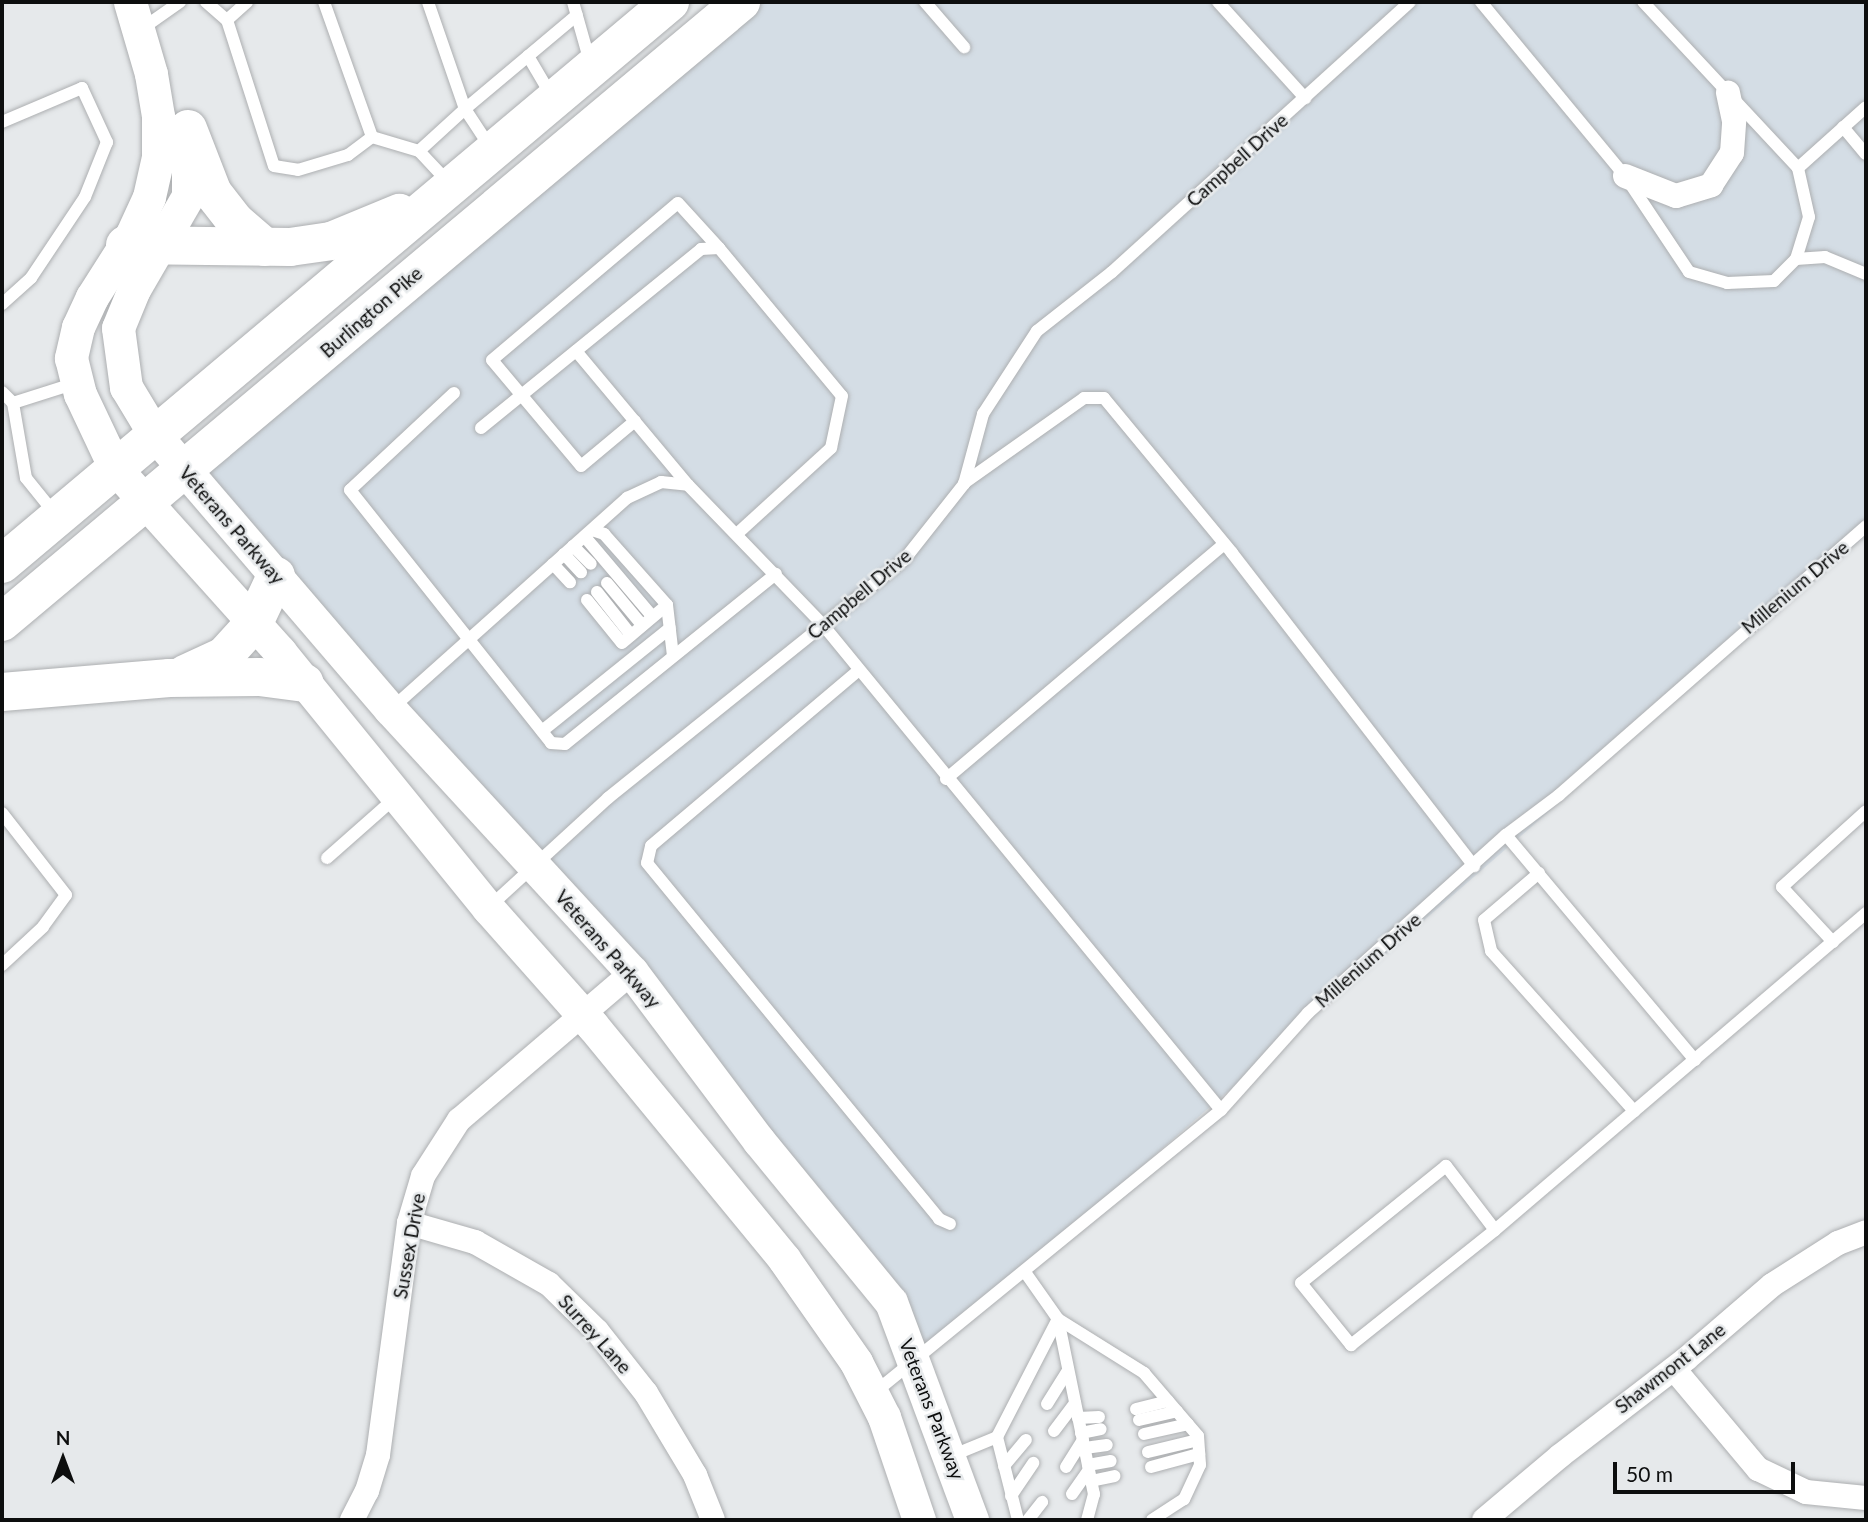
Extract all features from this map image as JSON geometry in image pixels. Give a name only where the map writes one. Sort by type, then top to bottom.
[{"type":"highway","points":[[2,564],[670,2]]},
{"type":"highway","name":"Burlington Pike","points":[[2,622],[741,2]]},
{"type":"highway","points":[[188,129],[213,193],[236,222],[265,247]]},
{"type":"highway","points":[[142,245],[265,247],[331,241],[372,227],[451,186]]},
{"type":"highway","points":[[169,678],[211,665],[254,623],[276,576]]},
{"type":"highway","points":[[2,692],[169,678],[258,677],[305,683]]},
{"type":"main road","points":[[135,16],[188,129],[188,196],[142,245],[78,327],[71,358],[77,382],[115,468],[305,683],[488,908],[582,1014],[784,1259],[873,1394],[919,1520]]},
{"type":"main road","points":[[135,16],[158,116],[158,158],[142,245]]},
{"type":"main road","name":"Veterans Parkway","points":[[142,245],[118,328],[126,387],[155,435],[390,709],[632,972],[760,1141],[891,1302],[951,1456],[972,1520]]},
{"type":"street","points":[[1625,176],[1676,196],[1711,185],[1732,153],[1734,121],[1728,93]]},
{"type":"street","name":"Sussex Drive","points":[[352,1520],[367,1491],[378,1455],[409,1223],[423,1176],[459,1120],[632,972]]},
{"type":"street","name":"Surrey Lane","points":[[409,1223],[475,1242],[549,1284],[597,1331],[646,1393],[695,1475],[713,1520]]},
{"type":"street","name":"Shawmont Lane","points":[[1484,1520],[1674,1369],[1772,1285],[1838,1243],[1866,1232]]},
{"type":"street","points":[[1674,1369],[1758,1469],[1806,1492],[1866,1498]]},
{"type":"lane","points":[[135,16],[180,2]]},
{"type":"lane","points":[[206,2],[227,20],[274,166],[298,170],[348,155],[372,137]]},
{"type":"lane","points":[[227,20],[247,2]]},
{"type":"lane","points":[[324,2],[372,137]]},
{"type":"lane","points":[[428,2],[465,109],[493,150]]},
{"type":"lane","points":[[925,2],[964,47]]},
{"type":"lane","points":[[1218,2],[1305,98]]},
{"type":"lane","name":"Campbell Drive","points":[[488,908],[533,863],[904,560],[964,484],[983,414],[1037,331],[1112,272],[1410,2]]},
{"type":"lane","points":[[1481,2],[1625,176],[1689,272],[1727,283],[1774,281],[1796,259],[1809,217],[1798,168],[1643,2]]},
{"type":"lane","points":[[419,150],[528,56],[575,8],[592,67]]},
{"type":"lane","points":[[528,56],[554,99]]},
{"type":"lane","points":[[2,122],[82,88],[107,142],[85,197],[31,278],[2,304]]},
{"type":"lane","points":[[1798,168],[1866,107]]},
{"type":"lane","points":[[1843,127],[1866,154]]},
{"type":"lane","points":[[372,137],[419,150],[451,186]]},
{"type":"lane","points":[[635,421],[581,466],[492,360],[678,204],[719,248],[842,396],[831,449],[738,533]]},
{"type":"lane","points":[[481,428],[701,249],[719,248]]},
{"type":"lane","points":[[1796,259],[1825,257],[1866,274]]},
{"type":"lane","points":[[576,351],[688,485],[738,533],[823,625],[946,779],[1221,1110]]},
{"type":"lane","points":[[13,403],[77,382]]},
{"type":"lane","points":[[2,392],[13,403],[26,478],[57,517]]},
{"type":"lane","points":[[454,393],[350,490],[551,743],[565,744],[776,574]]},
{"type":"lane","points":[[964,484],[1084,398],[1104,398],[1224,544],[1474,866]]},
{"type":"lane","points":[[390,709],[627,498],[662,482],[688,485]]},
{"type":"lane","name":"Millenium Drive","points":[[873,1394],[915,1364],[1221,1110],[1308,1013],[1506,835],[1559,795],[1866,526]]},
{"type":"lane","points":[[588,533],[604,534],[667,605],[673,656]]},
{"type":"lane","points":[[588,533],[647,620]]},
{"type":"lane","points":[[946,779],[1224,544]]},
{"type":"lane","points":[[569,550],[586,568]]},
{"type":"lane","points":[[553,564],[570,582]]},
{"type":"lane","points":[[647,620],[597,592],[627,639],[667,605]]},
{"type":"lane","points":[[542,731],[670,628]]},
{"type":"lane","points":[[859,670],[651,846],[647,863],[939,1219],[950,1224]]},
{"type":"lane","points":[[327,858],[398,796]]},
{"type":"lane","points":[[1833,942],[1782,887],[1866,811]]},
{"type":"lane","points":[[2,813],[66,895],[43,927],[2,965]]},
{"type":"lane","points":[[1506,835],[1695,1060]]},
{"type":"lane","points":[[1539,873],[1484,920],[1491,951],[1634,1111]]},
{"type":"lane","points":[[1495,1230],[1446,1166],[1301,1283],[1351,1345],[1495,1230],[1866,913]]},
{"type":"lane","points":[[1025,1272],[1058,1319],[1144,1373],[1188,1424],[1199,1453],[1184,1499],[1152,1520]]},
{"type":"lane","points":[[1058,1319],[1094,1494],[1087,1520]]},
{"type":"lane","points":[[951,1456],[997,1437],[1058,1319]]},
{"type":"lane","points":[[1047,1404],[1068,1371]]},
{"type":"lane","points":[[1055,1430],[1075,1403]]},
{"type":"lane","points":[[1138,1415],[1172,1406]]},
{"type":"lane","points":[[1066,1467],[1083,1440],[1100,1423],[1078,1418]]},
{"type":"lane","points":[[1143,1434],[1188,1424]]},
{"type":"lane","points":[[997,1437],[1018,1520]]},
{"type":"lane","points":[[1004,1466],[1026,1440]]},
{"type":"lane","points":[[1083,1440],[1107,1445]]},
{"type":"lane","points":[[1148,1452],[1199,1453]]},
{"type":"lane","points":[[1151,1467],[1199,1453]]},
{"type":"lane","points":[[1072,1494],[1090,1472],[1111,1461]]},
{"type":"lane","points":[[1011,1496],[1033,1463]]},
{"type":"lane","points":[[1090,1472],[1114,1476]]},
{"type":"lane","points":[[1028,1520],[1042,1502]]},
{"type":"shaded area","points":[[741,2],[1866,2],[1866,535],[915,1364],[891,1302],[185,470]]}]
